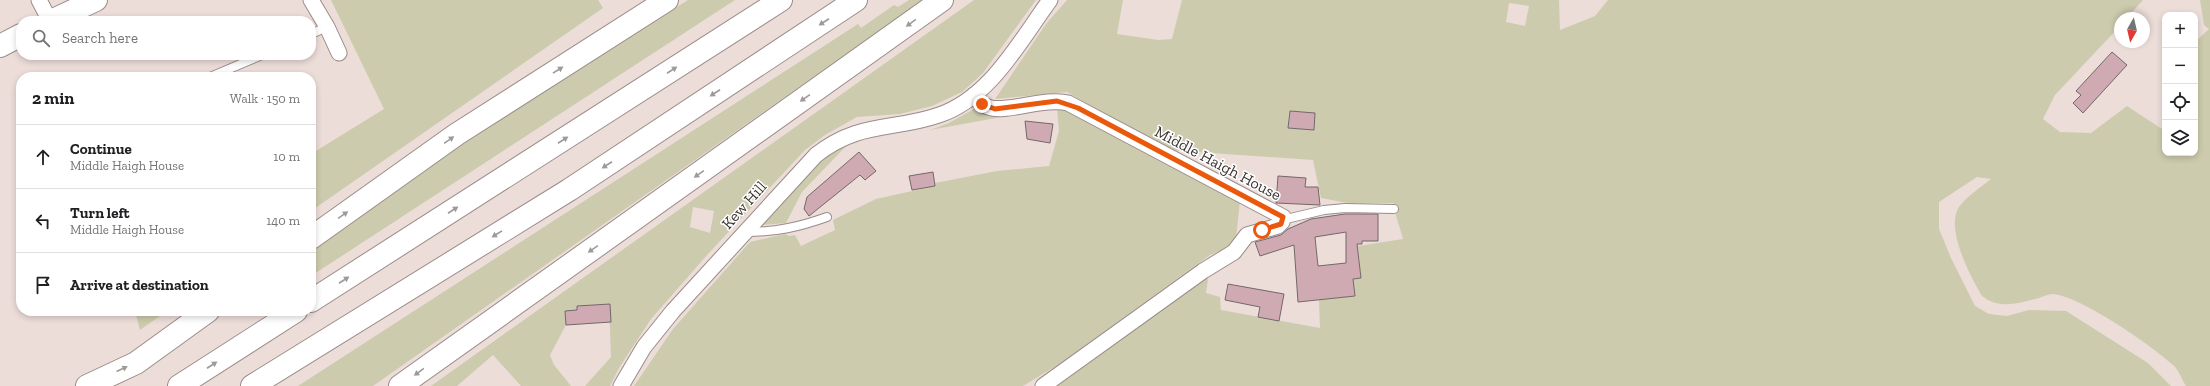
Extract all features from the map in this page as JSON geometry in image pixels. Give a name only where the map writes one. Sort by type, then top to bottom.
[{"type":"main road","points":[[61,16],[96,0]]},
{"type":"main road","points":[[316,234],[456,134],[667,0]]},
{"type":"main road","points":[[316,298],[781,0]]},
{"type":"main road","points":[[252,386],[569,190],[856,0]]},
{"type":"main road","points":[[400,386],[942,0]]},
{"type":"main road","points":[[0,46],[16,38]]},
{"type":"main road","points":[[87,386],[136,363],[201,316]]},
{"type":"main road","points":[[179,386],[288,316]]},
{"type":"street","points":[[39,0],[47,16]]},
{"type":"street","points":[[311,0],[327,28],[338,53]]},
{"type":"street","name":"Kew Hill","points":[[621,386],[651,338],[809,162],[832,144],[866,129],[905,124],[940,115],[974,95],[999,70],[1050,0]]},
{"type":"street","name":"Middle Haigh House","points":[[974,95],[982,104],[995,109],[1057,101],[1068,103],[1283,217],[1278,226],[1247,235],[1234,252],[1203,271],[1043,386]]},
{"type":"lane","points":[[316,32],[327,28]]},
{"type":"lane","points":[[222,72],[250,60]]},
{"type":"lane","points":[[1282,220],[1324,210],[1345,208],[1394,209]]},
{"type":"lane","points":[[745,232],[771,232],[799,228],[828,217]]},
{"type":"shaded area","points":[[331,0],[598,0],[603,8],[316,208],[316,151],[384,109]]},
{"type":"shaded area","points":[[688,0],[735,0],[316,273],[316,243],[500,117]]},
{"type":"shaded area","points":[[909,0],[923,0],[373,386],[298,386],[858,24],[861,28],[894,5],[898,7]]},
{"type":"shaded area","points":[[974,0],[1036,0],[983,73],[962,92],[932,106],[900,114],[857,117],[825,135],[805,150],[708,254],[651,319],[619,368],[610,386],[585,386],[611,357],[609,304],[577,306],[577,310],[565,311],[566,325],[550,355],[554,365],[571,386],[521,386],[493,355],[457,386],[431,386]],"holes":[[[693,207],[714,211],[710,233],[690,227]]]},
{"type":"shaded area","points":[[1067,0],[1123,0],[1117,34],[1158,40],[1172,39],[1182,0],[1559,0],[1560,30],[1595,16],[1608,0],[2143,0],[2132,12],[2114,12],[2114,32],[2055,95],[2043,119],[2060,132],[2091,133],[2127,106],[2162,129],[2162,156],[2198,156],[2198,39],[2209,29],[2204,25],[2200,0],[2210,0],[2210,386],[2186,386],[2179,372],[2163,356],[2099,313],[2067,297],[2052,294],[2017,303],[2003,304],[1996,303],[1982,296],[1966,265],[1957,239],[1955,227],[1955,216],[1962,203],[1991,179],[1977,177],[1939,202],[1939,229],[1951,258],[1975,306],[1989,314],[2007,316],[2029,310],[2066,311],[2148,363],[2171,386],[1052,386],[1199,278],[1208,279],[1206,293],[1220,297],[1221,310],[1320,328],[1319,300],[1355,296],[1353,279],[1361,278],[1358,246],[1403,239],[1396,217],[1394,203],[1348,203],[1321,198],[1313,160],[1168,150],[1067,92],[995,99],[1046,24]],"holes":[[[1509,3],[1529,6],[1525,26],[1506,22]],[[1289,112],[1315,114],[1314,130],[1288,128]]]},
{"type":"shaded area","points":[[1057,108],[1069,110],[1240,201],[1236,238],[1230,247],[1210,255],[1059,364],[1023,386],[634,386],[673,329],[750,242],[785,234],[789,236],[795,235],[801,246],[835,230],[833,220],[876,199],[935,186],[935,183],[997,171],[1049,166],[1059,131]]},
{"type":"shaded area","points":[[974,109],[982,111],[1018,110],[1018,114],[930,130],[949,123]]},
{"type":"shaded area","points":[[849,143],[802,192],[786,223],[761,225],[812,167]]},
{"type":"shaded area","points":[[136,316],[160,316],[140,330]]},
{"type":"building","points":[[2112,52],[2127,65],[2083,113],[2073,103],[2081,95],[2076,91]]},
{"type":"building","points":[[1290,111],[1315,113],[1314,130],[1288,128]]},
{"type":"building","points":[[1025,121],[1053,124],[1050,143],[1027,139]]},
{"type":"building","points":[[859,152],[876,171],[865,180],[860,175],[809,216],[804,209],[807,197]]},
{"type":"building","points":[[933,172],[935,186],[912,190],[909,176]]},
{"type":"building","points":[[1278,176],[1306,178],[1305,187],[1318,187],[1320,205],[1276,203]]},
{"type":"building","points":[[1345,214],[1378,214],[1378,241],[1362,241],[1362,244],[1357,244],[1361,278],[1353,279],[1355,296],[1298,302],[1294,245],[1260,256],[1255,242],[1281,235],[1288,229],[1311,219]],"holes":[[[1346,232],[1346,263],[1318,266],[1315,237]]]},
{"type":"building","points":[[1228,284],[1284,294],[1279,321],[1258,317],[1260,307],[1225,300]]},
{"type":"building","points":[[610,304],[611,322],[566,325],[565,311],[577,310],[577,306]]},
{"type":"route","points":[[982,104],[989,108],[995,109],[1057,101],[1068,103],[1271,212],[1283,217],[1281,224],[1278,226],[1262,230]]}]
